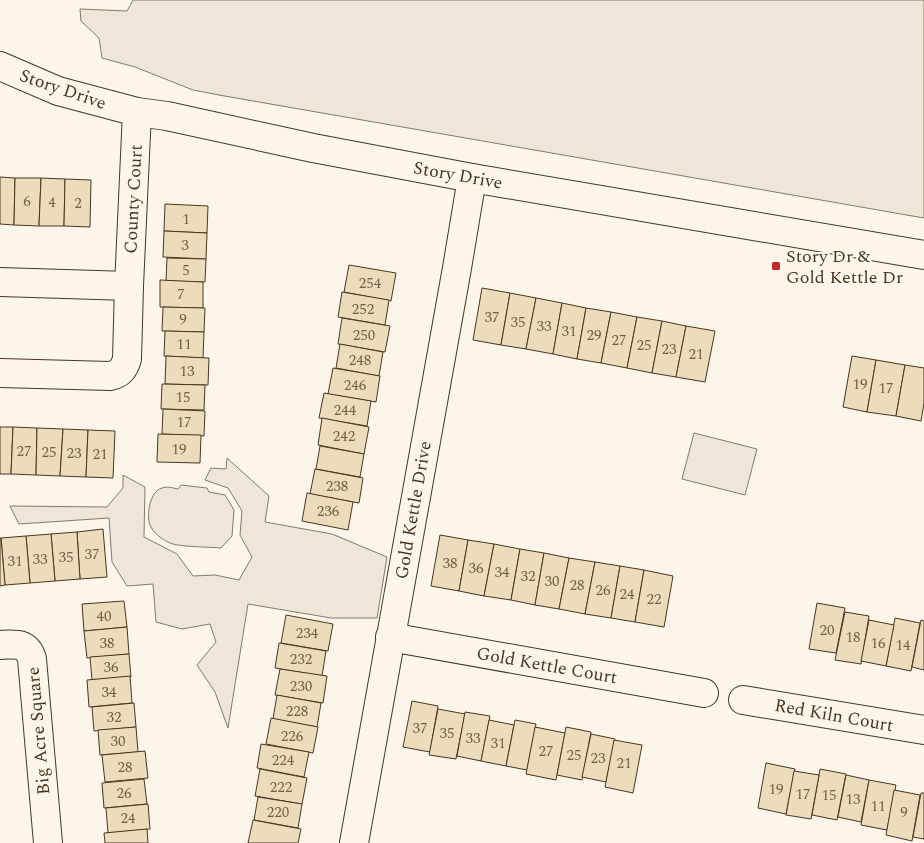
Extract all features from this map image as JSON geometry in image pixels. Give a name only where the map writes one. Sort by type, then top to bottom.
[{"type":"street","name":"Story Drive","points":[[0,66],[58,91],[137,112],[167,116],[313,148],[472,178],[924,255]]},
{"type":"street","name":"County Court","points":[[0,372],[110,376],[121,371],[125,366],[127,359],[137,112]]},
{"type":"street","name":"Gold Kettle Drive","points":[[354,843],[459,260],[472,178]]},
{"type":"street","points":[[0,282],[129,286]]},
{"type":"street","name":"Gold Kettle Court","points":[[390,638],[704,693]]},
{"type":"street","name":"Big Acre Square","points":[[0,646],[16,644],[27,649],[31,654],[48,843]]},
{"type":"street","name":"Red Kiln Court","points":[[743,700],[924,730]]},
{"type":"shaded area","points":[[133,0],[924,0],[924,218],[193,90],[135,67],[102,58],[99,38],[81,21],[80,9],[127,11]]},
{"type":"shaded area","points":[[694,433],[757,449],[745,495],[682,479]]},
{"type":"shaded area","points":[[227,458],[269,496],[265,522],[332,534],[387,557],[377,618],[331,618],[248,604],[228,728],[215,692],[197,665],[216,642],[210,624],[182,629],[156,622],[153,584],[127,586],[112,562],[109,518],[19,524],[10,506],[107,507],[123,488],[123,475],[145,487],[144,537],[177,554],[193,576],[215,575],[239,580],[252,557],[240,535],[242,511],[228,488],[205,480],[211,468],[226,469]]},
{"type":"shaded area","points":[[181,485],[207,488],[209,492],[225,495],[234,510],[232,536],[221,548],[187,546],[167,542],[151,528],[149,510],[154,494],[162,488],[178,489]]},
{"type":"building","points":[[0,177],[15,178],[14,225],[0,224]]},
{"type":"building","points":[[15,178],[41,178],[39,226],[14,225]]},
{"type":"building","points":[[41,178],[65,179],[64,226],[39,226]]},
{"type":"building","points":[[65,179],[91,180],[90,227],[64,226]]},
{"type":"building","points":[[165,204],[208,206],[207,233],[164,231]]},
{"type":"building","points":[[164,231],[207,233],[206,259],[163,257]]},
{"type":"building","points":[[167,258],[206,259],[205,282],[166,281]]},
{"type":"building","points":[[349,265],[396,273],[391,301],[344,292]]},
{"type":"building","points":[[160,280],[203,282],[203,308],[160,307]]},
{"type":"building","points":[[482,288],[510,293],[501,345],[473,340]]},
{"type":"building","points":[[342,292],[389,300],[385,325],[338,317]]},
{"type":"building","points":[[510,293],[536,298],[526,349],[501,345]]},
{"type":"building","points":[[536,298],[562,303],[553,354],[526,349]]},
{"type":"building","points":[[562,303],[586,308],[577,359],[553,354]]},
{"type":"building","points":[[163,307],[205,308],[204,332],[162,331]]},
{"type":"building","points":[[586,308],[611,312],[601,363],[577,359]]},
{"type":"building","points":[[611,312],[637,317],[627,368],[601,363]]},
{"type":"building","points":[[637,317],[662,321],[652,373],[627,368]]},
{"type":"building","points":[[342,318],[390,326],[385,352],[338,344]]},
{"type":"building","points":[[662,321],[686,326],[676,377],[652,373]]},
{"type":"building","points":[[686,326],[715,331],[705,382],[676,377]]},
{"type":"building","points":[[165,331],[204,332],[203,358],[164,356]]},
{"type":"building","points":[[340,344],[383,352],[379,376],[336,368]]},
{"type":"building","points":[[166,356],[209,358],[208,385],[165,384]]},
{"type":"building","points":[[852,356],[876,360],[867,412],[843,407]]},
{"type":"building","points":[[876,360],[905,365],[896,416],[867,412]]},
{"type":"building","points":[[905,365],[924,368],[924,403],[921,421],[896,416]]},
{"type":"building","points":[[333,368],[380,376],[376,402],[328,394]]},
{"type":"building","points":[[162,384],[205,385],[204,410],[161,409]]},
{"type":"building","points":[[324,393],[371,401],[367,426],[319,418]]},
{"type":"building","points":[[163,409],[205,411],[204,436],[162,434]]},
{"type":"building","points":[[322,418],[369,427],[364,454],[318,445]]},
{"type":"building","points":[[0,427],[13,427],[11,474],[0,474]]},
{"type":"building","points":[[13,427],[37,428],[36,475],[11,474]]},
{"type":"building","points":[[37,428],[63,429],[60,476],[36,475]]},
{"type":"building","points":[[63,429],[88,430],[86,477],[60,476]]},
{"type":"building","points":[[88,430],[115,431],[113,478],[86,477]]},
{"type":"building","points":[[158,434],[201,435],[200,463],[157,462]]},
{"type":"building","points":[[320,446],[364,454],[360,477],[316,469]]},
{"type":"building","points":[[315,469],[363,478],[359,503],[310,494]]},
{"type":"building","points":[[307,493],[353,502],[348,530],[302,521]]},
{"type":"building","points":[[103,529],[107,577],[80,579],[77,532]]},
{"type":"building","points":[[77,532],[80,579],[55,581],[51,534]]},
{"type":"building","points":[[51,534],[55,581],[30,583],[26,536]]},
{"type":"building","points":[[440,535],[468,540],[459,591],[431,586]]},
{"type":"building","points":[[26,536],[30,583],[5,585],[1,538]]},
{"type":"building","points":[[0,538],[5,585],[0,586]]},
{"type":"building","points":[[468,540],[494,544],[484,596],[459,591]]},
{"type":"building","points":[[494,544],[520,549],[511,600],[484,596]]},
{"type":"building","points":[[520,549],[544,553],[535,605],[511,600]]},
{"type":"building","points":[[544,553],[569,558],[559,609],[535,605]]},
{"type":"building","points":[[569,558],[595,562],[585,614],[559,609]]},
{"type":"building","points":[[595,562],[620,566],[611,618],[585,614]]},
{"type":"building","points":[[620,566],[644,570],[635,622],[611,618]]},
{"type":"building","points":[[644,570],[673,576],[664,627],[635,622]]},
{"type":"building","points":[[124,601],[127,627],[84,631],[82,604]]},
{"type":"building","points":[[817,603],[845,608],[836,653],[809,649]]},
{"type":"building","points":[[845,612],[869,616],[861,664],[835,660]]},
{"type":"building","points":[[286,615],[333,624],[328,651],[281,643]]},
{"type":"building","points":[[895,618],[920,623],[911,671],[886,666]]},
{"type":"building","points":[[869,620],[894,625],[886,666],[861,661]]},
{"type":"building","points":[[921,620],[924,621],[924,670],[912,667]]},
{"type":"building","points":[[127,627],[129,654],[87,658],[84,631]]},
{"type":"building","points":[[279,643],[326,651],[322,676],[275,668]]},
{"type":"building","points":[[129,654],[131,677],[92,680],[90,657]]},
{"type":"building","points":[[280,669],[327,676],[323,703],[275,695]]},
{"type":"building","points":[[130,676],[132,703],[89,707],[87,680]]},
{"type":"building","points":[[277,695],[321,703],[317,727],[273,719]]},
{"type":"building","points":[[412,701],[438,706],[430,752],[403,747]]},
{"type":"building","points":[[134,703],[136,727],[94,731],[92,707]]},
{"type":"building","points":[[438,709],[465,714],[456,759],[429,755]]},
{"type":"building","points":[[465,712],[490,716],[481,761],[457,756]]},
{"type":"building","points":[[271,718],[318,727],[313,753],[266,744]]},
{"type":"building","points":[[489,720],[514,725],[506,766],[481,761]]},
{"type":"building","points":[[515,720],[536,724],[527,770],[506,766]]},
{"type":"building","points":[[136,727],[138,752],[100,755],[98,730]]},
{"type":"building","points":[[535,727],[565,733],[556,780],[526,774]]},
{"type":"building","points":[[566,727],[591,732],[582,780],[557,775]]},
{"type":"building","points":[[591,734],[615,739],[606,782],[582,777]]},
{"type":"building","points":[[614,740],[642,745],[633,793],[605,787]]},
{"type":"building","points":[[261,744],[309,752],[304,777],[257,768]]},
{"type":"building","points":[[145,751],[148,778],[105,782],[102,755]]},
{"type":"building","points":[[766,763],[795,769],[786,814],[758,808]]},
{"type":"building","points":[[260,769],[307,778],[302,804],[255,796]]},
{"type":"building","points":[[820,769],[846,774],[837,820],[812,815]]},
{"type":"building","points":[[794,771],[819,775],[811,819],[786,815]]},
{"type":"building","points":[[846,775],[869,780],[861,822],[838,817]]},
{"type":"building","points":[[144,779],[147,804],[104,808],[102,783]]},
{"type":"building","points":[[869,780],[896,785],[887,830],[861,825]]},
{"type":"building","points":[[894,790],[920,795],[912,841],[886,835]]},
{"type":"building","points":[[921,793],[924,793],[924,839],[913,837]]},
{"type":"building","points":[[258,797],[302,804],[298,828],[254,820]]},
{"type":"building","points":[[148,804],[150,829],[108,833],[106,808]]},
{"type":"building","points":[[253,820],[301,829],[298,843],[248,843]]},
{"type":"building","points":[[147,829],[148,843],[105,843],[104,833]]},
{"type":"place","name":"Story Dr & Gold Kettle Dr","points":[[776,266]]}]
